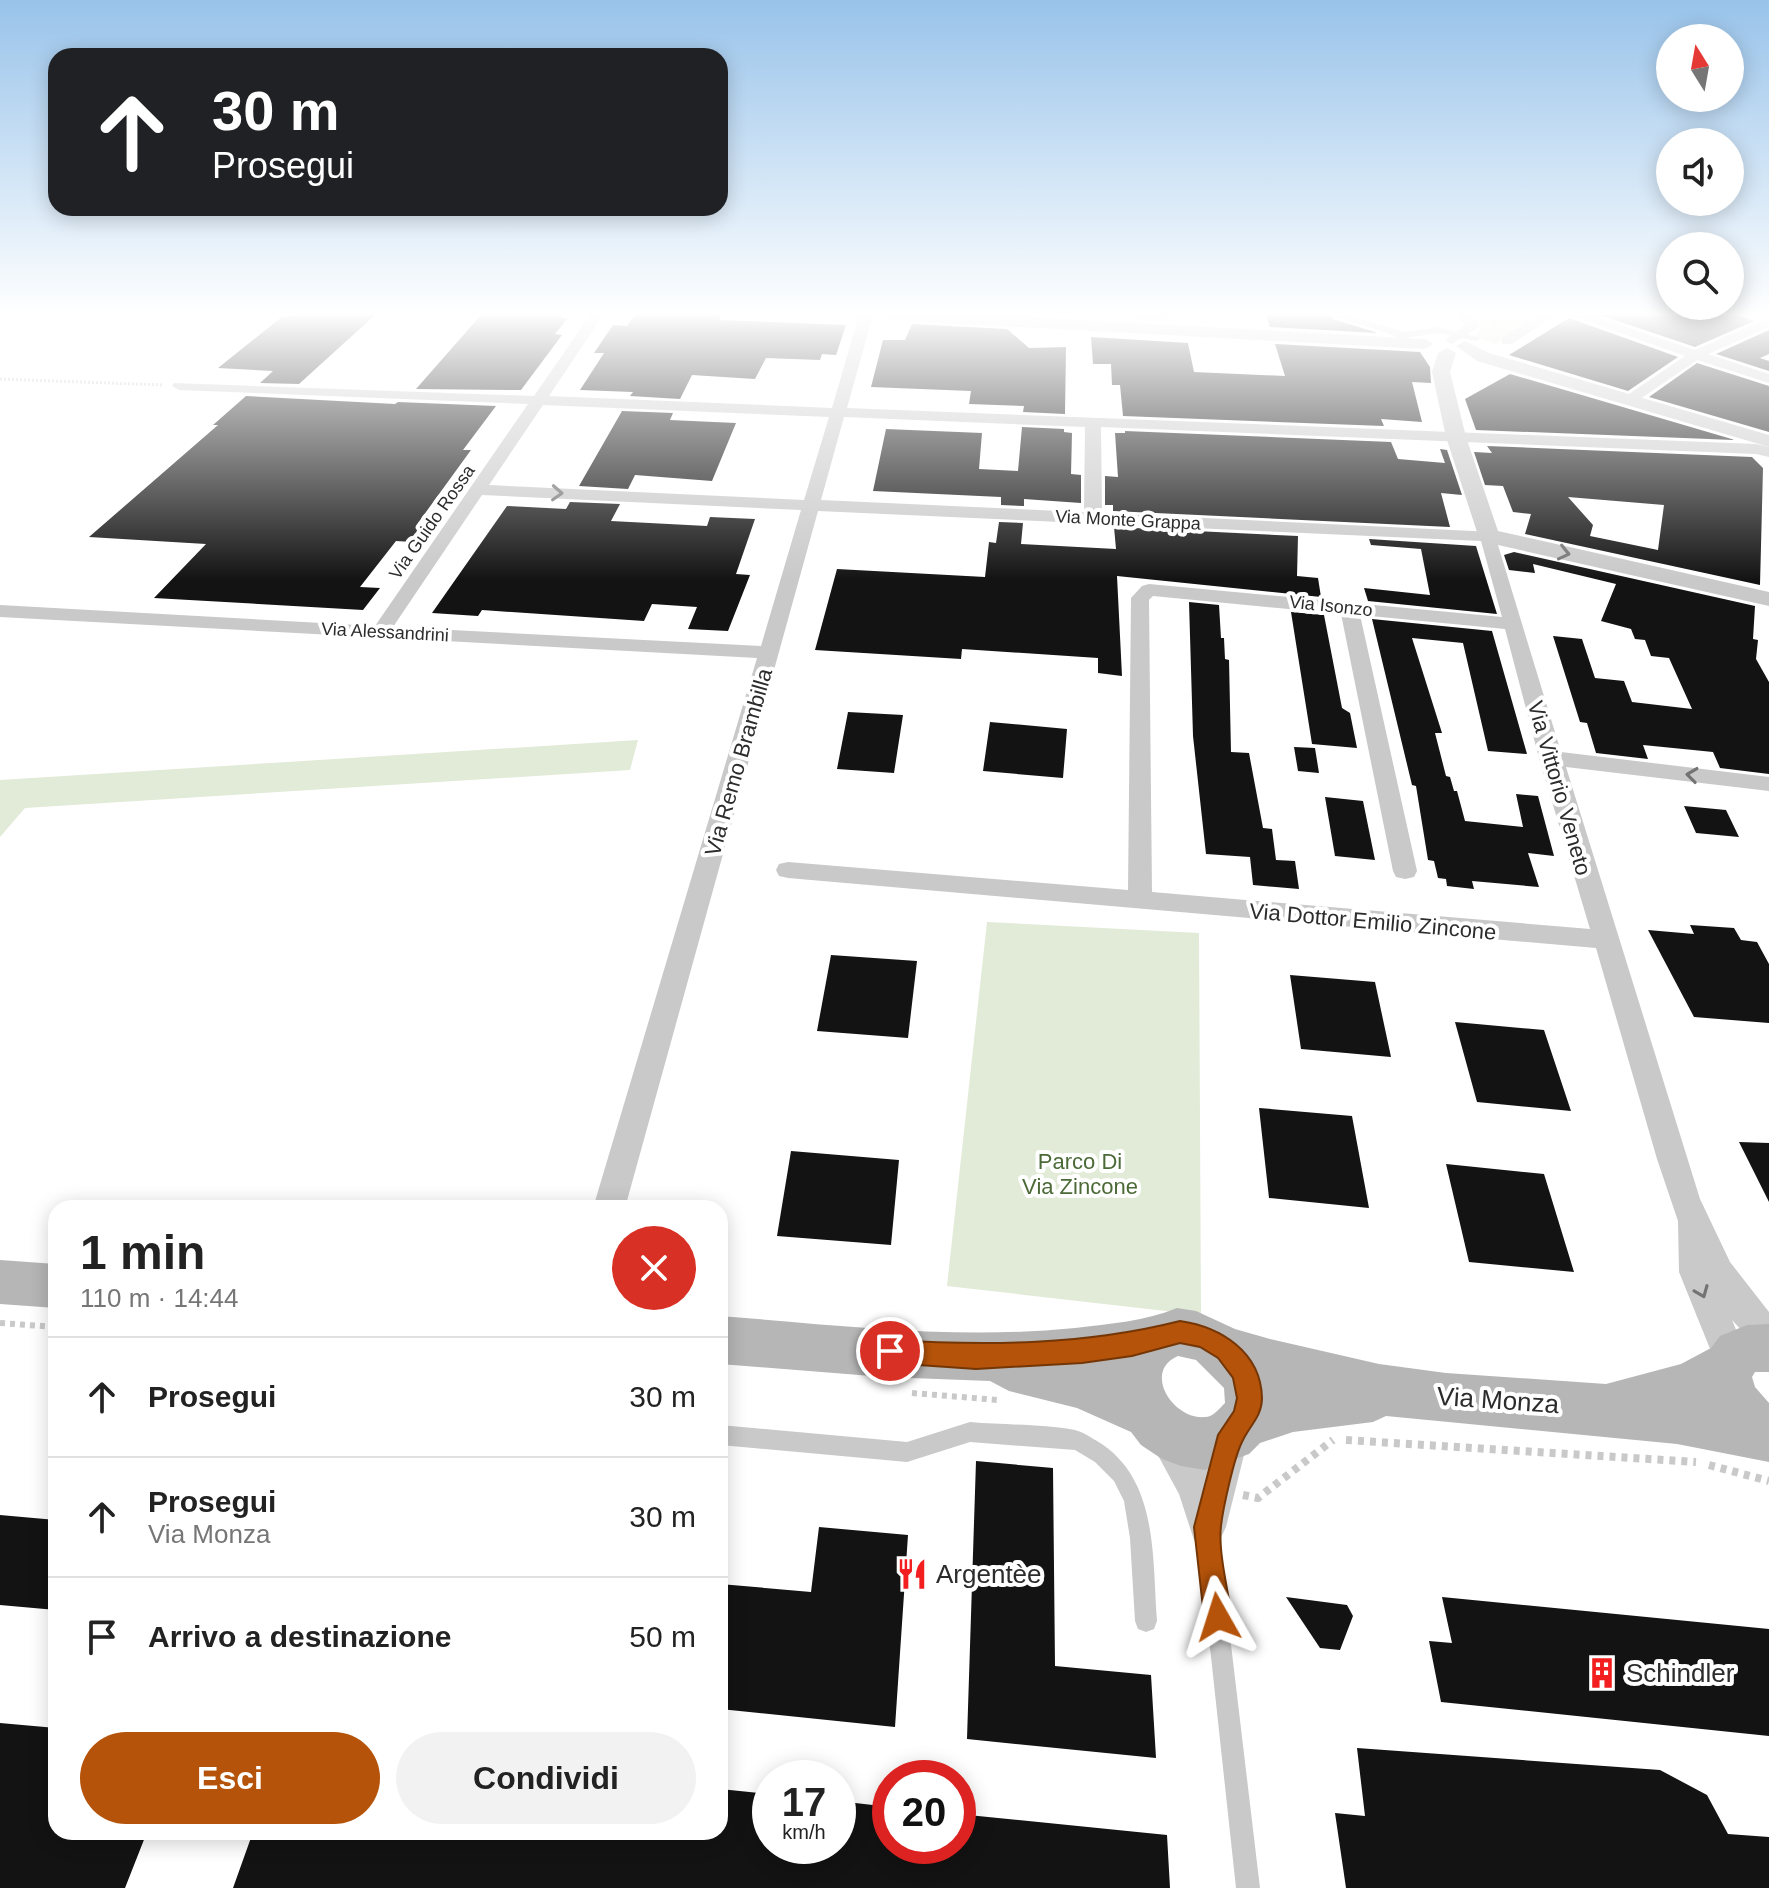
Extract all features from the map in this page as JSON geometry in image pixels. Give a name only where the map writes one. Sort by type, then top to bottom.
[{"type":"main road","points":[[0,1282],[48,1285]]},
{"type":"main road","points":[[728,1341],[976,1357],[1112,1348],[1177,1332],[1193,1333],[1216,1341],[1229,1351],[1242,1369],[1248,1385],[1249,1405],[1237,1428],[1218,1441],[1198,1443],[1176,1438],[1153,1420],[1080,1384],[976,1357]]},
{"type":"main road","points":[[1153,1420],[1137,1393],[1135,1370],[1143,1350],[1156,1339]]},
{"type":"main road","name":"Via Monza","points":[[1229,1351],[1399,1393],[1597,1408],[1708,1423],[1769,1437]]},
{"type":"main road","name":"Via Monza","points":[[1597,1408],[1664,1395],[1703,1380],[1749,1352]]},
{"type":"main road","points":[[1749,1352],[1727,1382],[1734,1401],[1750,1422],[1769,1437]]},
{"type":"main road","name":"Via Monza","points":[[1237,1428],[1293,1406],[1399,1393]]},
{"type":"street","name":"Via Guido Rossa","points":[[380,632],[537,403]]},
{"type":"street","points":[[642,403],[1769,452]]},
{"type":"street","name":"Via Remo Brambilla","points":[[611,1200],[842,403]]},
{"type":"street","name":"Via Vittorio Veneto","points":[[1448,403],[1550,758],[1692,1220],[1695,1272],[1749,1352]]},
{"type":"street","points":[[1635,403],[1769,441]]},
{"type":"street","points":[[1093,422],[1093,518]]},
{"type":"street","name":"Via Monte Grappa","points":[[480,490],[1488,536],[1769,599]]},
{"type":"street","name":"Via Isonzo","points":[[1140,901],[1140,598],[1149,590],[1513,624]]},
{"type":"street","points":[[1349,608],[1405,871]]},
{"type":"street","name":"Via Alessandrini","points":[[0,611],[770,653]]},
{"type":"street","points":[[1550,758],[1769,784]]},
{"type":"street","name":"Via Dottor Emilio Zincone","points":[[788,870],[1607,940]]},
{"type":"street","points":[[1153,1420],[1196,1487],[1207,1527]]},
{"type":"street","points":[[1207,1527],[1237,1428]]},
{"type":"lane","points":[[728,1436],[907,1452],[970,1432],[1077,1440],[1102,1455],[1121,1474],[1134,1499],[1146,1621]]},
{"type":"lane","points":[[1207,1527],[1248,1888]]},
{"type":"path","points":[[0,1323],[48,1326]]},
{"type":"green space","points":[[638,740],[630,770],[25,808],[0,837],[0,780]]},
{"type":"green space","name":"Parco Di Via Zincone","points":[[987,922],[1199,933],[1201,1315],[947,1286]]},
{"type":"building","points":[[238,403],[496,406],[463,450],[471,450],[418,523],[425,523],[412,542],[396,541],[360,587],[380,588],[363,610],[154,598],[206,544],[89,537],[218,425],[213,425]]},
{"type":"building","points":[[1065,403],[1065,414],[1023,412],[1024,406],[969,404]]},
{"type":"building","points":[[1122,403],[1417,403],[1422,422],[1381,419],[1384,426],[1123,416]]},
{"type":"building","points":[[1466,403],[1609,403],[1735,440],[1476,430]]},
{"type":"building","points":[[1670,403],[1769,403],[1769,432]]},
{"type":"building","points":[[622,411],[673,413],[670,420],[736,423],[712,481],[635,475],[628,489],[579,486]]},
{"type":"building","points":[[1022,427],[1064,429],[1064,432],[1072,433],[1071,474],[1081,475],[1081,503],[1024,499],[1024,506],[1001,505],[1001,497],[873,491],[886,429],[982,433],[979,469],[1018,471]]},
{"type":"building","points":[[1115,433],[1391,442],[1398,459],[1445,463],[1440,449],[1447,450],[1462,495],[1441,493],[1450,527],[1113,511],[1113,505],[1105,505],[1105,476],[1118,477]]},
{"type":"building","points":[[1487,446],[1752,457],[1763,468],[1760,585],[1525,534],[1531,514],[1513,512],[1503,486],[1485,485],[1474,452],[1492,453]],"holes":[[[1568,497],[1664,505],[1658,550],[1590,536],[1593,525]]]},
{"type":"building","points":[[570,502],[620,504],[611,521],[707,526],[710,517],[755,519],[736,574],[750,575],[728,631],[688,629],[697,607],[652,604],[644,621],[482,610],[478,616],[432,613],[507,506],[566,509]]},
{"type":"building","points":[[999,522],[1023,523],[1021,544],[1116,549],[1114,527],[1298,536],[1297,576],[1318,578],[1321,597],[1117,576],[1122,676],[1098,673],[1098,658],[962,649],[961,659],[815,650],[837,569],[985,577],[989,542],[996,543]]},
{"type":"building","points":[[1369,539],[1476,546],[1497,614],[1368,601],[1364,588],[1430,595],[1421,549],[1371,545]]},
{"type":"building","points":[[1514,552],[1755,606],[1753,639],[1758,640],[1756,659],[1769,682],[1769,774],[1720,768],[1713,752],[1643,745],[1648,759],[1596,753],[1587,723],[1580,722],[1553,636],[1582,639],[1595,678],[1624,681],[1632,702],[1692,709],[1669,658],[1651,656],[1645,640],[1635,639],[1631,629],[1601,621],[1616,584],[1533,564],[1535,573],[1509,570],[1504,555]]},
{"type":"building","points":[[1189,602],[1219,605],[1221,638],[1224,638],[1225,659],[1229,660],[1231,752],[1249,753],[1263,828],[1272,829],[1276,860],[1295,861],[1299,889],[1253,885],[1250,857],[1206,854],[1193,736]]},
{"type":"building","points":[[1291,612],[1324,615],[1342,708],[1350,713],[1357,748],[1312,744]]},
{"type":"building","points":[[1372,619],[1492,631],[1527,754],[1488,751],[1463,643],[1412,638],[1442,733],[1435,733],[1446,776],[1450,777],[1454,791],[1457,791],[1465,821],[1523,827],[1516,794],[1538,796],[1554,856],[1528,853],[1539,887],[1472,881],[1474,889],[1447,886],[1446,879],[1438,878],[1434,861],[1428,860],[1416,786],[1412,785]]},
{"type":"building","points":[[848,712],[903,715],[894,773],[837,769]]},
{"type":"building","points":[[990,722],[1067,729],[1063,778],[983,771]]},
{"type":"building","points":[[1294,747],[1315,748],[1319,773],[1298,771]]},
{"type":"building","points":[[1325,797],[1363,801],[1375,860],[1335,856]]},
{"type":"building","points":[[1684,806],[1726,810],[1739,837],[1696,833]]},
{"type":"building","points":[[1690,925],[1734,928],[1741,940],[1757,942],[1769,964],[1769,1023],[1694,1017],[1648,930],[1694,934]]},
{"type":"building","points":[[831,955],[917,961],[908,1038],[817,1031]]},
{"type":"building","points":[[1290,975],[1375,982],[1391,1057],[1301,1049]]},
{"type":"building","points":[[1455,1022],[1544,1030],[1571,1111],[1477,1102]]},
{"type":"building","points":[[1259,1108],[1352,1116],[1369,1208],[1269,1198]]},
{"type":"building","points":[[1739,1142],[1769,1143],[1769,1202]]},
{"type":"building","points":[[791,1151],[899,1160],[891,1245],[777,1236]]},
{"type":"building","points":[[1446,1164],[1544,1174],[1574,1272],[1469,1262]]},
{"type":"building","points":[[976,1461],[1053,1468],[1055,1666],[1151,1675],[1156,1758],[967,1739]]},
{"type":"building","points":[[0,1515],[48,1519],[48,1609],[0,1605]]},
{"type":"building","points":[[819,1527],[908,1535],[895,1727],[728,1710],[728,1585],[811,1592]]},
{"type":"building","points":[[1286,1597],[1347,1605],[1353,1616],[1340,1650],[1320,1648]]},
{"type":"building","name":"Schindler","points":[[1442,1597],[1769,1629],[1769,1736],[1441,1702],[1429,1641],[1452,1643]]},
{"type":"building","points":[[0,1723],[48,1727],[48,1840],[144,1840],[125,1888],[0,1888]]},
{"type":"building","points":[[1357,1748],[1660,1770],[1707,1795],[1728,1834],[1769,1837],[1769,1888],[1346,1888],[1335,1813],[1365,1816]]},
{"type":"building","points":[[728,1790],[752,1792],[752,1864],[856,1864],[856,1803],[872,1805],[872,1864],[976,1864],[976,1816],[1167,1835],[1170,1888],[233,1888],[250,1840],[728,1840]]},
{"type":"place","name":"Argentèe","points":[[912,1574]]},
{"type":"place","name":"Schindler","points":[[1602,1673]]},
{"type":"route","points":[[890,1351],[976,1357],[1082,1351],[1132,1345],[1180,1332],[1204,1336],[1227,1349],[1244,1373],[1250,1398],[1245,1417],[1231,1435],[1207,1527],[1218,1617]]}]
